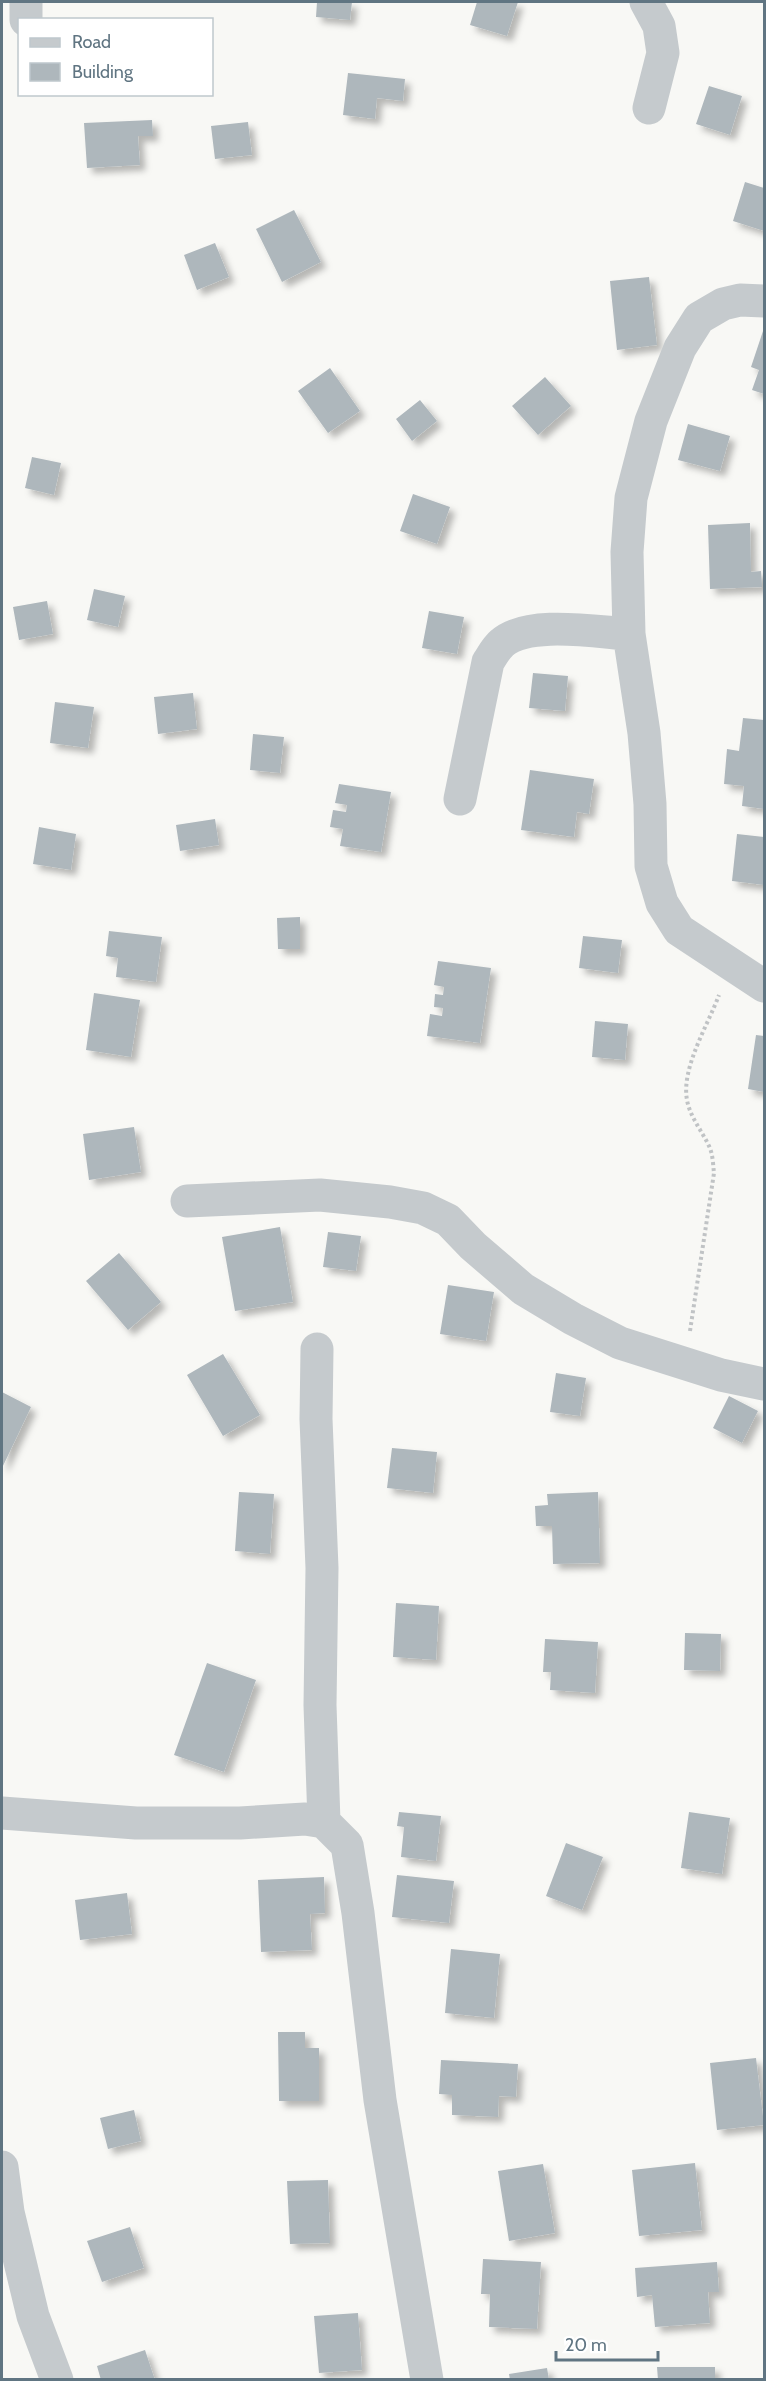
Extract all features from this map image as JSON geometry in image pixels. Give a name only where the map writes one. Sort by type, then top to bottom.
[{"type":"street","points":[[26,2],[26,18]]},
{"type":"street","points":[[646,2],[659,26],[663,53],[649,108]]},
{"type":"street","points":[[765,301],[740,300],[723,304],[699,318],[680,348],[651,421],[631,498],[627,552],[629,634],[644,733],[650,804],[651,866],[662,903],[679,930],[765,986]]},
{"type":"street","points":[[460,799],[488,662],[501,644],[517,634],[546,629],[629,634]]},
{"type":"street","points":[[187,1201],[320,1195],[390,1202],[423,1208],[448,1220],[473,1246],[523,1288],[573,1319],[620,1343],[683,1361],[721,1375],[765,1384]]},
{"type":"street","points":[[317,1349],[316,1419],[322,1568],[320,1705],[324,1822]]},
{"type":"street","points":[[2,1813],[136,1823],[240,1823],[305,1820],[324,1822],[347,1845],[358,1913],[380,2100],[427,2379]]},
{"type":"street","points":[[2,2167],[8,2212],[33,2316],[57,2379]]},
{"type":"path","points":[[683,1361],[714,1173],[710,1149],[687,1100],[688,1085],[691,1061],[732,964]]},
{"type":"building","points":[[317,2],[352,2],[350,20],[316,17]]},
{"type":"building","points":[[477,2],[518,2],[507,36],[470,25]]},
{"type":"building","points":[[348,73],[405,79],[403,101],[377,98],[375,119],[343,115]]},
{"type":"building","points":[[709,86],[742,96],[730,135],[696,124]]},
{"type":"building","points":[[152,120],[153,136],[138,136],[140,165],[87,168],[84,123]]},
{"type":"building","points":[[248,122],[252,155],[215,159],[211,126]]},
{"type":"building","points":[[745,182],[764,188],[764,231],[733,221]]},
{"type":"building","points":[[294,210],[321,262],[282,282],[256,229]]},
{"type":"building","points":[[215,243],[229,277],[197,290],[184,255]]},
{"type":"building","points":[[649,277],[657,345],[617,350],[610,281]]},
{"type":"building","points":[[764,328],[764,394],[752,390],[759,370],[751,367]]},
{"type":"building","points":[[330,368],[360,411],[328,433],[298,391]]},
{"type":"building","points":[[545,377],[571,406],[538,435],[512,406]]},
{"type":"building","points":[[420,400],[437,421],[412,441],[396,419]]},
{"type":"building","points":[[688,424],[730,436],[720,471],[678,460]]},
{"type":"building","points":[[32,457],[61,463],[54,495],[25,488]]},
{"type":"building","points":[[413,494],[450,507],[437,544],[400,531]]},
{"type":"building","points":[[750,523],[751,572],[761,571],[762,587],[710,589],[708,525]]},
{"type":"building","points":[[94,589],[125,596],[118,627],[87,620]]},
{"type":"building","points":[[47,601],[53,634],[19,640],[13,607]]},
{"type":"building","points":[[429,611],[464,617],[457,654],[422,648]]},
{"type":"building","points":[[533,673],[568,676],[565,711],[529,708]]},
{"type":"building","points":[[193,693],[197,729],[158,734],[154,697]]},
{"type":"building","points":[[55,702],[94,707],[88,748],[50,743]]},
{"type":"building","points":[[743,718],[764,720],[764,809],[742,806],[744,786],[724,784],[727,749],[739,751]]},
{"type":"building","points":[[253,734],[284,737],[280,773],[250,770]]},
{"type":"building","points":[[530,770],[594,779],[589,814],[577,812],[574,837],[521,830]]},
{"type":"building","points":[[339,784],[391,792],[381,852],[340,846],[343,829],[330,827],[333,810],[346,812],[347,805],[335,803]]},
{"type":"building","points":[[215,819],[219,845],[180,851],[176,825]]},
{"type":"building","points":[[39,827],[76,834],[71,870],[33,864]]},
{"type":"building","points":[[737,834],[764,837],[764,885],[732,881]]},
{"type":"building","points":[[300,917],[300,949],[278,949],[277,918]]},
{"type":"building","points":[[109,931],[162,937],[156,982],[116,977],[118,958],[106,956]]},
{"type":"building","points":[[583,936],[622,940],[618,973],[579,968]]},
{"type":"building","points":[[438,961],[491,968],[480,1043],[427,1036],[430,1014],[442,1016],[443,1008],[434,1007],[435,994],[443,995],[444,987],[434,985]]},
{"type":"building","points":[[94,993],[140,1000],[131,1057],[86,1050]]},
{"type":"building","points":[[595,1021],[628,1024],[625,1060],[592,1057]]},
{"type":"building","points":[[756,1035],[764,1036],[764,1092],[748,1089]]},
{"type":"building","points":[[134,1127],[141,1172],[89,1180],[83,1134]]},
{"type":"building","points":[[280,1227],[293,1302],[235,1311],[222,1237]]},
{"type":"building","points":[[328,1232],[361,1236],[356,1271],[323,1267]]},
{"type":"building","points":[[119,1253],[161,1302],[128,1330],[86,1281]]},
{"type":"building","points":[[448,1285],[494,1292],[486,1341],[440,1334]]},
{"type":"building","points":[[223,1354],[260,1415],[223,1436],[187,1375]]},
{"type":"building","points":[[556,1373],[586,1378],[580,1416],[550,1412]]},
{"type":"building","points":[[2,1392],[31,1407],[2,1468]]},
{"type":"building","points":[[729,1396],[758,1411],[742,1443],[713,1428]]},
{"type":"building","points":[[392,1448],[437,1452],[433,1493],[387,1488]]},
{"type":"building","points":[[239,1492],[274,1494],[270,1554],[235,1551]]},
{"type":"building","points":[[598,1492],[600,1563],[553,1564],[552,1526],[536,1526],[535,1506],[548,1505],[547,1494]]},
{"type":"building","points":[[396,1603],[439,1606],[436,1660],[393,1657]]},
{"type":"building","points":[[685,1633],[721,1634],[720,1671],[684,1670]]},
{"type":"building","points":[[545,1639],[598,1642],[595,1693],[550,1690],[551,1672],[543,1672]]},
{"type":"building","points":[[207,1663],[256,1680],[224,1772],[174,1755]]},
{"type":"building","points":[[399,1812],[441,1816],[436,1861],[401,1857],[404,1827],[397,1826]]},
{"type":"building","points":[[689,1812],[730,1818],[722,1874],[681,1868]]},
{"type":"building","points":[[566,1843],[603,1857],[582,1910],[546,1896]]},
{"type":"building","points":[[397,1875],[454,1881],[449,1923],[392,1917]]},
{"type":"building","points":[[324,1877],[325,1913],[310,1914],[312,1950],[261,1952],[258,1880]]},
{"type":"building","points":[[127,1893],[132,1934],[80,1940],[75,1900]]},
{"type":"building","points":[[451,1949],[500,1954],[494,2018],[445,2013]]},
{"type":"building","points":[[278,2032],[305,2032],[305,2048],[319,2048],[319,2101],[279,2101]]},
{"type":"building","points":[[756,2058],[764,2125],[717,2130],[710,2063]]},
{"type":"building","points":[[441,2060],[518,2064],[516,2097],[499,2096],[498,2117],[452,2115],[452,2095],[439,2094]]},
{"type":"building","points":[[134,2110],[141,2141],[108,2149],[100,2118]]},
{"type":"building","points":[[695,2163],[702,2230],[639,2236],[632,2170]]},
{"type":"building","points":[[543,2164],[555,2233],[509,2241],[498,2171]]},
{"type":"building","points":[[328,2180],[330,2243],[290,2244],[287,2181]]},
{"type":"building","points":[[130,2227],[144,2268],[102,2282],[87,2241]]},
{"type":"building","points":[[483,2259],[541,2262],[537,2329],[489,2327],[490,2294],[481,2294]]},
{"type":"building","points":[[717,2262],[719,2292],[708,2292],[710,2323],[655,2327],[652,2295],[637,2297],[635,2268]]},
{"type":"building","points":[[358,2313],[362,2370],[319,2373],[314,2316]]},
{"type":"building","points":[[145,2350],[155,2380],[101,2380],[97,2366]]},
{"type":"building","points":[[657,2367],[715,2367],[715,2380],[658,2380]]},
{"type":"building","points":[[547,2368],[549,2380],[510,2380],[509,2374]]}]
